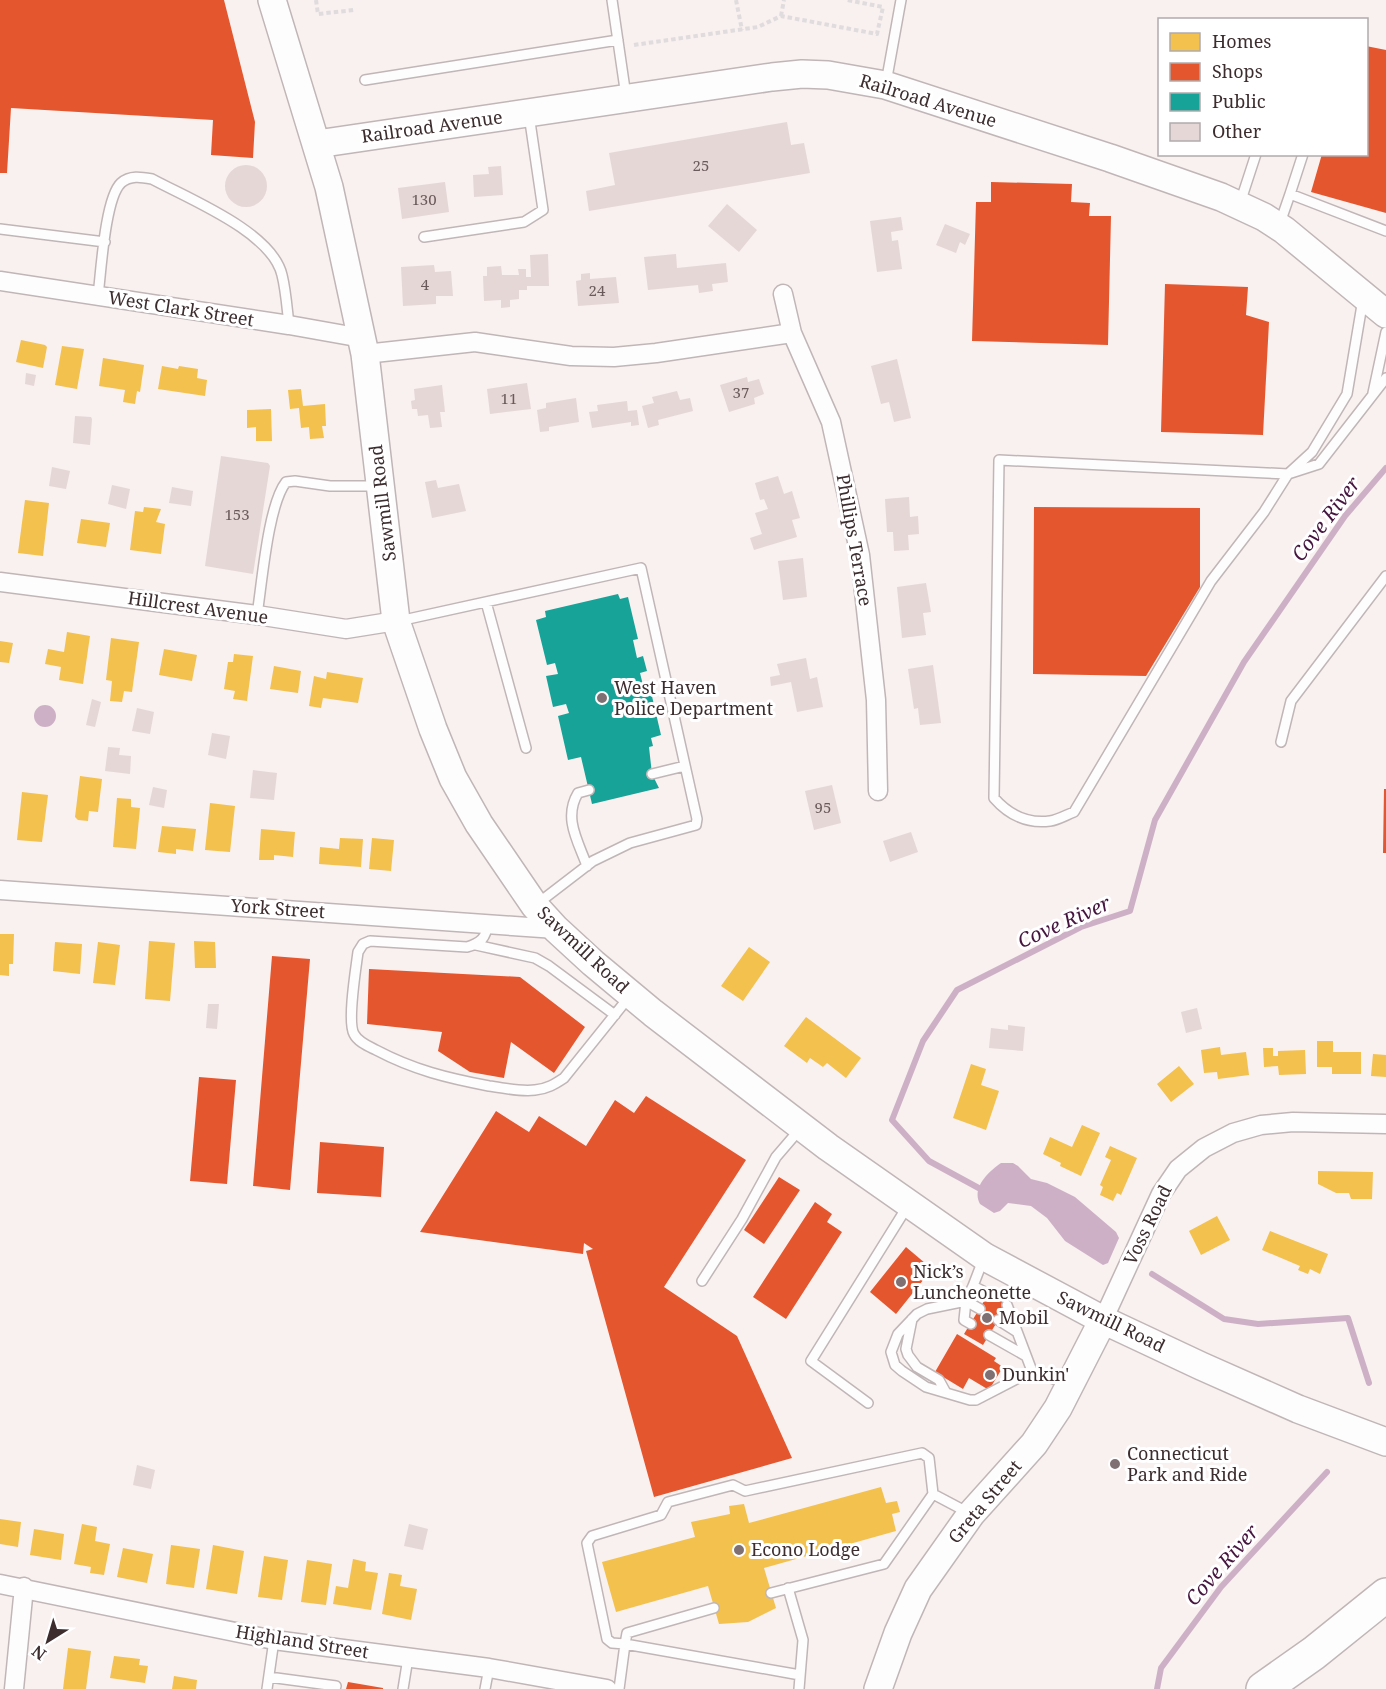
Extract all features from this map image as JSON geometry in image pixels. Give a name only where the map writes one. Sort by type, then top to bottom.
[{"type":"highway","points":[[1263,1689],[1314,1653],[1386,1595]]},
{"type":"main road","name":"Sawmill Road","points":[[272,0],[329,186],[363,346],[396,621],[433,729],[453,778],[479,824],[536,906],[623,1005],[802,1126],[908,1205],[985,1257],[1103,1320],[1298,1409],[1386,1442]]},
{"type":"main road","name":"Railroad Avenue","points":[[317,144],[795,75],[841,76],[885,85],[1110,158],[1239,204],[1279,227],[1386,314]]},
{"type":"main road","name":"Greta Street","points":[[878,1689],[898,1633],[918,1589],[971,1514],[1034,1444],[1071,1385],[1103,1320]]},
{"type":"street","name":"West Clark Street","points":[[0,281],[289,325],[363,346]]},
{"type":"street","name":"Phillips Terrace","points":[[783,294],[792,333],[831,422],[860,555],[876,700],[878,791]]},
{"type":"street","points":[[363,346],[475,342],[571,356],[614,357],[792,333]]},
{"type":"street","name":"Hillcrest Avenue","points":[[0,582],[257,615],[346,629],[396,621]]},
{"type":"street","name":"York Street","points":[[0,890],[556,929]]},
{"type":"street","name":"Voss Road","points":[[1103,1320],[1161,1194],[1178,1169],[1204,1148],[1233,1133],[1261,1125],[1293,1122],[1386,1124]]},
{"type":"street","name":"Highland Street","points":[[0,1584],[24,1587],[274,1640],[489,1668],[607,1689]]},
{"type":"street","points":[[14,1689],[24,1587]]},
{"type":"lane","points":[[612,0],[626,98]]},
{"type":"lane","points":[[885,85],[901,0]]},
{"type":"lane","points":[[365,80],[618,40]]},
{"type":"lane","points":[[423,237],[524,222],[543,210],[529,113]]},
{"type":"lane","points":[[1239,204],[1255,156]]},
{"type":"lane","points":[[1279,227],[1302,156]]},
{"type":"lane","points":[[98,296],[111,200],[122,183],[136,176],[152,180],[247,230],[272,252],[282,273],[289,325]]},
{"type":"lane","points":[[1290,195],[1386,231]]},
{"type":"lane","points":[[0,229],[105,242]]},
{"type":"lane","points":[[1364,296],[1347,394],[1312,452],[1287,474],[1264,512],[1211,581],[1074,812],[1051,821],[1026,819],[1005,811],[994,798],[999,460],[1287,474],[1319,464],[1386,378]]},
{"type":"lane","points":[[1372,398],[1386,332]]},
{"type":"lane","points":[[257,615],[274,508],[280,490],[286,482],[295,481],[330,486],[381,486]]},
{"type":"lane","points":[[396,621],[641,568],[686,766],[697,819],[696,825],[630,843],[587,866],[536,906]]},
{"type":"lane","points":[[1281,742],[1291,700],[1386,576]]},
{"type":"lane","points":[[486,602],[526,748]]},
{"type":"lane","points":[[652,774],[686,766]]},
{"type":"lane","points":[[587,866],[571,821],[570,811],[578,793],[589,789]]},
{"type":"lane","points":[[476,945],[535,958],[623,1005],[564,1077],[554,1085],[538,1090],[520,1091],[422,1072],[357,1040],[352,1032],[358,952],[363,944],[370,941],[467,947],[483,940],[488,923]]},
{"type":"lane","points":[[702,1281],[742,1219],[777,1156],[802,1126]]},
{"type":"lane","points":[[868,1403],[811,1361],[908,1205]]},
{"type":"lane","points":[[971,1324],[964,1320],[966,1301],[985,1257]]},
{"type":"lane","points":[[973,1286],[989,1294]]},
{"type":"lane","points":[[980,1309],[966,1301],[927,1309],[912,1319],[898,1334],[893,1343],[892,1359],[902,1371],[926,1387],[965,1399],[976,1400],[1032,1371],[1071,1385]]},
{"type":"lane","points":[[1007,1305],[1032,1371]]},
{"type":"lane","points":[[912,1319],[906,1349],[908,1355],[917,1367],[939,1380],[945,1391]]},
{"type":"lane","points":[[998,1320],[1017,1332]]},
{"type":"lane","points":[[989,1335],[1026,1356]]},
{"type":"lane","points":[[771,1593],[884,1564],[933,1494],[929,1458],[922,1453],[745,1491],[733,1485],[668,1502],[661,1515],[592,1536],[587,1543],[607,1639],[612,1643],[800,1675]]},
{"type":"lane","points":[[933,1494],[971,1514]]},
{"type":"lane","points":[[788,1588],[804,1640],[799,1689]]},
{"type":"lane","points":[[619,1689],[627,1633],[714,1608]]},
{"type":"lane","points":[[267,1689],[274,1640]]},
{"type":"lane","points":[[403,1689],[408,1658]]},
{"type":"lane","points":[[484,1689],[489,1668]]},
{"type":"lane","points":[[268,1677],[336,1686],[335,1689]]},
{"type":"path","points":[[316,0],[318,14],[354,10]]},
{"type":"path","points":[[736,0],[742,30]]},
{"type":"path","points":[[781,16],[784,0]]},
{"type":"path","points":[[634,45],[758,27],[781,16],[877,34],[883,7],[848,0]]},
{"type":"shaded area","points":[[45,705],[53,708],[56,716],[53,724],[45,727],[37,724],[34,716],[37,708]]},
{"type":"shaded area","points":[[1001,1163],[1013,1163],[1031,1179],[1047,1183],[1075,1197],[1116,1232],[1119,1238],[1108,1263],[1103,1265],[1065,1241],[1047,1218],[1031,1206],[1008,1203],[1000,1211],[994,1213],[980,1204],[978,1192],[983,1180]]},
{"type":"building: Homes","points":[[21,340],[47,347],[43,368],[16,362]]},
{"type":"building: Homes","points":[[62,346],[84,349],[77,389],[55,385]]},
{"type":"building: Homes","points":[[103,358],[144,365],[140,392],[137,391],[135,404],[123,402],[125,390],[99,386]]},
{"type":"building: Homes","points":[[162,366],[198,369],[197,378],[207,380],[205,396],[158,389]]},
{"type":"building: Homes","points":[[301,389],[303,406],[325,404],[326,426],[322,426],[324,438],[310,439],[309,427],[301,428],[299,408],[290,409],[288,390]]},
{"type":"building: Homes","points":[[271,409],[272,441],[256,441],[256,427],[247,428],[247,410]]},
{"type":"building: Homes","points":[[25,500],[49,503],[43,556],[18,553]]},
{"type":"building: Homes","points":[[144,507],[161,509],[156,522],[165,524],[161,554],[130,550],[135,511],[143,512]]},
{"type":"building: Homes","points":[[81,519],[110,523],[106,547],[77,543]]},
{"type":"building: Homes","points":[[67,632],[90,636],[83,684],[59,680],[61,667],[45,664],[48,649],[64,652]]},
{"type":"building: Homes","points":[[111,638],[139,642],[132,692],[124,691],[122,702],[110,701],[112,681],[106,680]]},
{"type":"building: Homes","points":[[0,641],[13,643],[9,663],[0,662]]},
{"type":"building: Homes","points":[[164,649],[197,655],[192,681],[159,675]]},
{"type":"building: Homes","points":[[234,654],[253,656],[247,701],[233,699],[235,691],[224,689],[228,662],[233,662]]},
{"type":"building: Homes","points":[[274,666],[301,671],[298,693],[270,689]]},
{"type":"building: Homes","points":[[327,672],[363,678],[358,703],[323,698],[321,708],[309,706],[314,676],[326,679]]},
{"type":"building: Homes","points":[[80,776],[102,779],[98,812],[89,811],[88,821],[78,820],[75,817]]},
{"type":"building: Homes","points":[[22,792],[48,795],[42,842],[17,840]]},
{"type":"building: Homes","points":[[117,798],[131,799],[131,807],[140,808],[136,849],[113,847]]},
{"type":"building: Homes","points":[[210,803],[235,806],[230,852],[205,850]]},
{"type":"building: Homes","points":[[162,826],[196,829],[193,851],[176,849],[176,854],[158,852]]},
{"type":"building: Homes","points":[[261,829],[295,832],[293,857],[274,855],[274,860],[259,860]]},
{"type":"building: Homes","points":[[340,838],[363,839],[361,867],[319,864],[320,847],[339,849]]},
{"type":"building: Homes","points":[[372,838],[394,840],[391,871],[369,869]]},
{"type":"building: Homes","points":[[0,934],[14,934],[13,964],[9,964],[9,976],[0,975]]},
{"type":"building: Homes","points":[[149,941],[175,943],[170,1001],[145,999]]},
{"type":"building: Homes","points":[[194,941],[215,942],[216,968],[195,968]]},
{"type":"building: Homes","points":[[55,942],[82,944],[80,974],[53,971]]},
{"type":"building: Homes","points":[[98,942],[120,945],[115,985],[93,983]]},
{"type":"building: Homes","points":[[749,947],[770,962],[743,1001],[721,986]]},
{"type":"building: Homes","points":[[806,1017],[861,1058],[846,1078],[827,1063],[823,1067],[810,1058],[807,1063],[784,1046]]},
{"type":"building: Homes","points":[[1317,1041],[1333,1041],[1333,1052],[1361,1052],[1361,1074],[1332,1074],[1332,1067],[1317,1067]]},
{"type":"building: Homes","points":[[1220,1047],[1221,1055],[1246,1052],[1249,1075],[1218,1079],[1217,1072],[1204,1073],[1201,1050]]},
{"type":"building: Homes","points":[[1263,1048],[1273,1048],[1273,1056],[1278,1056],[1278,1051],[1305,1050],[1306,1074],[1279,1075],[1278,1066],[1264,1067]]},
{"type":"building: Homes","points":[[1373,1054],[1386,1055],[1386,1077],[1371,1076]]},
{"type":"building: Homes","points":[[971,1064],[986,1069],[981,1085],[999,1091],[986,1130],[953,1118]]},
{"type":"building: Homes","points":[[1179,1066],[1194,1084],[1171,1102],[1157,1084]]},
{"type":"building: Homes","points":[[1082,1125],[1100,1133],[1081,1176],[1060,1166],[1061,1163],[1043,1154],[1050,1137],[1072,1147]]},
{"type":"building: Homes","points":[[1110,1146],[1137,1158],[1121,1195],[1117,1193],[1113,1201],[1100,1195],[1103,1187],[1100,1185],[1111,1160],[1105,1157]]},
{"type":"building: Homes","points":[[1318,1171],[1373,1172],[1372,1199],[1351,1199],[1349,1193],[1336,1193],[1318,1184]]},
{"type":"building: Homes","points":[[1217,1216],[1230,1240],[1201,1255],[1189,1231]]},
{"type":"building: Homes","points":[[1270,1231],[1328,1254],[1320,1274],[1310,1269],[1308,1274],[1298,1270],[1300,1266],[1262,1250]]},
{"type":"building: Homes","name":"Econo Lodge","points":[[881,1487],[886,1503],[897,1501],[900,1512],[892,1514],[896,1531],[764,1568],[776,1608],[748,1622],[719,1624],[708,1586],[616,1612],[602,1562],[695,1537],[691,1522],[730,1514],[729,1506],[744,1504],[749,1523]]},
{"type":"building: Homes","points":[[0,1519],[21,1522],[18,1547],[0,1544]]},
{"type":"building: Homes","points":[[82,1524],[97,1527],[95,1541],[110,1544],[104,1575],[90,1573],[91,1567],[74,1564]]},
{"type":"building: Homes","points":[[34,1529],[64,1534],[61,1560],[30,1555]]},
{"type":"building: Homes","points":[[171,1545],[200,1549],[194,1588],[166,1584]]},
{"type":"building: Homes","points":[[213,1545],[244,1551],[237,1594],[206,1589]]},
{"type":"building: Homes","points":[[123,1548],[153,1554],[147,1583],[117,1577]]},
{"type":"building: Homes","points":[[264,1556],[288,1560],[282,1600],[258,1597]]},
{"type":"building: Homes","points":[[353,1559],[366,1562],[365,1571],[378,1573],[371,1610],[333,1604],[336,1586],[348,1588]]},
{"type":"building: Homes","points":[[307,1560],[332,1564],[326,1605],[301,1602]]},
{"type":"building: Homes","points":[[389,1573],[402,1575],[400,1586],[417,1589],[411,1620],[382,1614]]},
{"type":"building: Homes","points":[[68,1648],[91,1651],[86,1689],[63,1689]]},
{"type":"building: Homes","points":[[114,1656],[140,1659],[139,1665],[148,1666],[145,1683],[110,1678]]},
{"type":"building: Homes","points":[[174,1676],[197,1680],[196,1689],[172,1689]]},
{"type":"building: Shops","points":[[0,0],[224,0],[255,122],[253,158],[211,155],[213,120],[11,108],[7,173],[0,173]]},
{"type":"building: Shops","points":[[1368,46],[1386,50],[1386,213],[1311,192],[1321,156],[1368,156]]},
{"type":"building: Shops","points":[[991,182],[1072,184],[1071,202],[1090,203],[1089,216],[1111,216],[1108,345],[972,341],[976,202],[991,202]]},
{"type":"building: Shops","points":[[1165,284],[1248,287],[1246,315],[1269,322],[1263,435],[1161,432]]},
{"type":"building: Shops","points":[[1034,507],[1200,508],[1200,587],[1146,676],[1033,674]]},
{"type":"building: Shops","points":[[1384,789],[1386,789],[1386,853],[1383,853]]},
{"type":"building: Shops","points":[[272,956],[310,959],[290,1190],[253,1186]]},
{"type":"building: Shops","points":[[369,969],[520,977],[585,1027],[554,1073],[511,1042],[504,1078],[470,1072],[438,1051],[442,1032],[367,1024]]},
{"type":"building: Shops","points":[[199,1077],[236,1080],[227,1184],[190,1181]]},
{"type":"building: Shops","points":[[646,1096],[746,1160],[664,1287],[737,1336],[792,1458],[654,1497],[586,1251],[593,1249],[584,1243],[583,1254],[420,1232],[496,1111],[529,1132],[539,1116],[586,1146],[615,1100],[634,1113]]},
{"type":"building: Shops","points":[[320,1142],[384,1147],[381,1197],[317,1193]]},
{"type":"building: Shops","points":[[779,1177],[800,1190],[764,1244],[744,1230]]},
{"type":"building: Shops","points":[[815,1202],[832,1214],[827,1222],[842,1232],[786,1319],[753,1297]]},
{"type":"building: Shops","points":[[906,1247],[932,1269],[896,1314],[870,1292]]},
{"type":"building: Shops","points":[[992,1288],[1011,1299],[983,1345],[964,1334]]},
{"type":"building: Shops","points":[[957,1334],[996,1358],[994,1361],[1003,1367],[989,1390],[969,1378],[963,1389],[935,1372]]},
{"type":"building: Shops","points":[[348,1682],[383,1688],[383,1689],[346,1689]]},
{"type":"building: Public","name":"West Haven Police Department","points":[[618,594],[620,599],[628,597],[638,639],[633,640],[637,658],[643,656],[647,671],[640,673],[645,693],[651,692],[661,735],[651,738],[653,746],[649,747],[652,774],[659,788],[592,804],[581,757],[568,760],[558,716],[569,713],[566,704],[553,707],[546,676],[558,674],[555,663],[547,665],[536,620],[546,617],[545,611]]},
{"type":"building: Other","points":[[787,122],[791,145],[804,143],[810,173],[589,211],[586,191],[615,185],[609,153]]},
{"type":"building: Other","points":[[246,165],[261,171],[267,186],[261,201],[246,207],[231,201],[225,186],[231,171]]},
{"type":"building: Other","points":[[501,166],[503,195],[474,197],[473,175],[489,174],[488,167]]},
{"type":"building: Other","points":[[445,182],[449,212],[402,219],[398,188]]},
{"type":"building: Other","points":[[727,204],[757,230],[739,252],[708,226]]},
{"type":"building: Other","points":[[901,217],[903,230],[891,232],[892,241],[898,240],[902,269],[877,272],[870,221]]},
{"type":"building: Other","points":[[945,224],[970,234],[965,245],[960,242],[956,253],[936,245]]},
{"type":"building: Other","points":[[548,254],[549,286],[527,286],[527,290],[519,290],[519,299],[510,300],[510,307],[501,308],[501,300],[484,301],[483,276],[487,276],[487,267],[501,266],[502,275],[519,275],[518,269],[526,269],[526,277],[531,277],[530,255]]},
{"type":"building: Other","points":[[676,254],[677,268],[726,263],[728,282],[712,284],[713,291],[699,293],[698,285],[648,290],[644,257]]},
{"type":"building: Other","points":[[434,265],[435,272],[451,271],[453,296],[436,296],[436,304],[403,306],[401,267]]},
{"type":"building: Other","points":[[590,273],[590,279],[616,277],[619,303],[578,306],[576,281],[581,280],[581,274]]},
{"type":"building: Other","points":[[897,359],[911,418],[894,422],[889,402],[881,404],[871,366]]},
{"type":"building: Other","points":[[26,373],[36,375],[34,386],[25,384]]},
{"type":"building: Other","points":[[747,377],[748,382],[759,379],[764,394],[754,398],[755,404],[729,412],[720,385]]},
{"type":"building: Other","points":[[527,383],[531,409],[490,414],[487,389]]},
{"type":"building: Other","points":[[442,385],[445,412],[440,412],[442,427],[430,428],[428,415],[418,416],[417,409],[412,409],[411,401],[415,400],[414,389]]},
{"type":"building: Other","points":[[677,391],[680,400],[690,398],[693,411],[658,420],[659,425],[648,428],[642,406],[654,403],[652,397]]},
{"type":"building: Other","points":[[576,398],[579,422],[549,427],[549,431],[540,432],[537,410],[546,408],[546,403]]},
{"type":"building: Other","points":[[627,401],[628,411],[637,410],[639,425],[631,426],[631,422],[592,428],[589,412],[598,411],[597,405]]},
{"type":"building: Other","points":[[75,416],[91,417],[90,445],[73,443]]},
{"type":"building: Other","points":[[221,456],[268,463],[270,466],[253,574],[205,566]]},
{"type":"building: Other","points":[[52,467],[70,471],[66,489],[49,486]]},
{"type":"building: Other","points":[[778,476],[784,494],[792,491],[800,518],[792,520],[797,537],[754,550],[750,538],[762,534],[755,513],[768,509],[764,499],[760,500],[755,483]]},
{"type":"building: Other","points":[[436,480],[438,488],[459,484],[466,511],[432,518],[425,482]]},
{"type":"building: Other","points":[[112,485],[130,489],[126,509],[108,504]]},
{"type":"building: Other","points":[[172,487],[193,491],[191,506],[169,503]]},
{"type":"building: Other","points":[[909,497],[910,517],[918,516],[919,534],[908,535],[909,550],[894,551],[893,532],[887,532],[885,499]]},
{"type":"building: Other","points":[[803,558],[807,597],[783,600],[778,561]]},
{"type":"building: Other","points":[[926,583],[931,612],[923,613],[926,635],[902,638],[897,587]]},
{"type":"building: Other","points":[[806,658],[810,679],[817,677],[823,707],[797,712],[791,682],[771,686],[770,677],[780,675],[777,664]]},
{"type":"building: Other","points":[[933,665],[941,723],[920,725],[918,708],[914,709],[908,669]]},
{"type":"building: Other","points":[[92,699],[101,702],[95,727],[86,725]]},
{"type":"building: Other","points":[[137,708],[154,712],[150,734],[132,731]]},
{"type":"building: Other","points":[[212,733],[230,736],[226,759],[208,755]]},
{"type":"building: Other","points":[[108,747],[120,748],[119,755],[131,756],[130,774],[105,771]]},
{"type":"building: Other","points":[[253,770],[277,773],[274,800],[250,798]]},
{"type":"building: Other","points":[[832,785],[841,823],[814,830],[805,791]]},
{"type":"building: Other","points":[[153,787],[167,790],[164,808],[149,805]]},
{"type":"building: Other","points":[[911,832],[918,852],[890,862],[883,841]]},
{"type":"building: Other","points":[[208,1004],[219,1004],[217,1029],[206,1028]]},
{"type":"building: Other","points":[[1197,1008],[1202,1029],[1186,1033],[1181,1012]]},
{"type":"building: Other","points":[[1008,1025],[1025,1027],[1023,1051],[989,1048],[991,1028],[1008,1030]]},
{"type":"building: Other","points":[[137,1465],[155,1470],[151,1489],[133,1485]]},
{"type":"building: Other","points":[[409,1524],[428,1529],[423,1550],[404,1546]]},
{"type":"waterway","name":"Cove River","points":[[986,1192],[929,1161],[892,1120],[923,1041],[957,990],[1081,927],[1130,911],[1155,820],[1244,662],[1345,516],[1386,468]]},
{"type":"waterway","name":"Cove River","points":[[1152,1274],[1224,1319],[1258,1324],[1348,1318],[1369,1383]]},
{"type":"waterway","name":"Cove River","points":[[1157,1689],[1161,1668],[1221,1587],[1327,1472]]},
{"type":"place","name":"West Haven Police Department","points":[[602,698]]},
{"type":"place","name":"Nick’s Luncheonette","points":[[901,1282]]},
{"type":"place","name":"Mobil","points":[[987,1318]]},
{"type":"place","name":"Dunkin'","points":[[990,1375]]},
{"type":"place","name":"Connecticut Park and Ride","points":[[1115,1464]]},
{"type":"place","name":"Econo Lodge","points":[[739,1550]]}]
